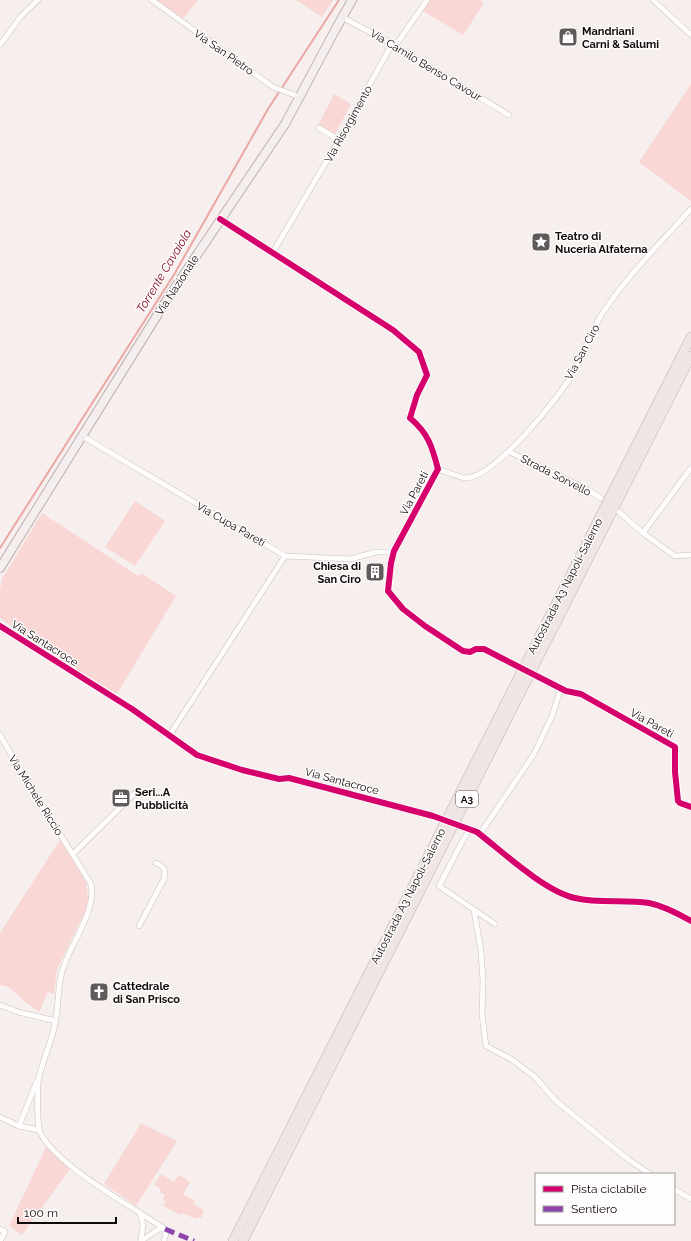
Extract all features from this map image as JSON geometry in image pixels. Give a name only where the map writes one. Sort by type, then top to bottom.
[{"type":"highway","name":"Autostrada A3 Napoli-Salerno","points":[[233,1241],[691,337]]},
{"type":"highway","name":"Autostrada A3 Napoli-Salerno","points":[[243,1241],[691,356]]},
{"type":"main road","name":"Via Nazionale","points":[[0,568],[168,298],[220,219],[286,124],[352,0]]},
{"type":"street","points":[[0,45],[21,16],[38,0]]},
{"type":"street","name":"Via San Pietro","points":[[152,0],[273,87],[300,97]]},
{"type":"street","name":"Via Risorgimento","points":[[273,252],[339,140],[392,44],[398,42],[427,0]]},
{"type":"street","points":[[653,0],[691,35]]},
{"type":"street","name":"Via Camilo Benso Cavour","points":[[342,17],[392,44],[509,115]]},
{"type":"street","points":[[319,128],[339,140]]},
{"type":"street","name":"Via San Ciro","points":[[438,469],[466,478],[484,472],[510,452],[545,412],[572,374],[604,310],[629,279],[691,209]]},
{"type":"street","name":"Via Pareti","points":[[220,219],[393,330],[419,352],[427,375],[417,396],[410,418],[420,426],[431,445],[438,469],[394,551],[388,590],[404,609],[425,626],[463,652],[470,652],[476,648],[484,649],[519,667]]},
{"type":"street","name":"Via Cupa Pareti","points":[[82,436],[285,556],[351,560],[377,552],[394,551]]},
{"type":"street","name":"Strada Sorvello","points":[[510,452],[602,498]]},
{"type":"street","points":[[643,533],[691,468]]},
{"type":"street","points":[[619,512],[643,533],[675,556],[691,555]]},
{"type":"street","points":[[169,736],[285,556]]},
{"type":"street","name":"Via Santacroce","points":[[0,626],[112,695],[197,755],[242,770],[279,779],[289,778],[433,816],[480,834],[542,882],[556,891],[568,896],[590,901],[647,903],[672,910],[691,921]]},
{"type":"street","name":"Via Pareti","points":[[537,676],[566,691],[581,694],[591,699],[618,716],[675,747],[675,772],[678,801],[691,807]]},
{"type":"street","points":[[480,834],[534,754],[552,716],[560,688]]},
{"type":"street","name":"Via Michele Riccio","points":[[0,735],[91,884],[92,897],[90,909],[63,966],[56,1021],[50,1044],[19,1126]]},
{"type":"street","points":[[73,854],[137,791]]},
{"type":"street","points":[[470,829],[439,886],[495,924]]},
{"type":"street","points":[[139,926],[164,878],[164,868],[156,862]]},
{"type":"street","points":[[474,910],[481,951],[483,980],[482,1014],[486,1046],[511,1059],[535,1077],[556,1101],[629,1160],[648,1173]]},
{"type":"street","points":[[0,1005],[18,1012],[56,1021]]},
{"type":"street","points":[[38,1079],[39,1130],[45,1141],[74,1169],[165,1229]]},
{"type":"street","points":[[0,1117],[19,1126],[39,1130]]},
{"type":"street","points":[[675,1190],[691,1199]]},
{"type":"street","points":[[140,1213],[142,1224],[141,1241]]},
{"type":"street","points":[[0,1229],[5,1232],[0,1240]]},
{"type":"street","points":[[141,1241],[158,1229],[165,1229]]},
{"type":"street","points":[[164,1241],[166,1233],[165,1229]]},
{"type":"shaded area","points":[[155,0],[198,0],[181,21]]},
{"type":"shaded area","points":[[296,0],[333,0],[322,17]]},
{"type":"shaded area","points":[[429,0],[480,0],[484,3],[463,35],[423,11]]},
{"type":"shaded area","points":[[691,84],[691,201],[639,162]]},
{"type":"shaded area","points":[[334,94],[351,104],[334,136],[318,125]]},
{"type":"shaded area","points":[[135,501],[165,521],[135,566],[105,547]]},
{"type":"shaded area","points":[[42,513],[138,576],[141,573],[176,596],[117,694],[53,655],[0,618],[0,590],[2,579]]},
{"type":"shaded area","points":[[60,840],[86,882],[88,899],[86,910],[57,969],[54,994],[48,992],[39,1012],[9,987],[0,985],[0,933]]},
{"type":"shaded area","points":[[141,1123],[177,1141],[136,1206],[104,1184]]},
{"type":"shaded area","points":[[46,1147],[70,1169],[22,1235],[9,1226]]},
{"type":"shaded area","points":[[161,1174],[174,1182],[179,1175],[190,1182],[183,1194],[195,1201],[193,1204],[204,1210],[201,1218],[198,1217],[196,1219],[182,1213],[181,1215],[163,1206],[166,1201],[163,1199],[165,1195],[160,1192],[161,1189],[154,1185]]},
{"type":"waterway","name":"Torrente Cavaiola","points":[[0,548],[175,273],[268,109],[339,0]]},
{"type":"marked path","points":[[165,1229],[194,1241]]},
{"type":"cycle path","points":[[220,219],[393,330],[419,352],[427,375],[417,395],[410,418],[421,429],[428,440],[434,453],[438,469],[394,551],[388,591],[403,609],[425,626],[463,651],[470,652],[476,649],[484,649],[566,691],[581,694],[675,747],[675,772],[678,801],[691,807]]},
{"type":"cycle path","points":[[0,626],[132,709],[197,755],[242,770],[279,779],[289,778],[433,816],[477,832],[524,870],[550,888],[563,894],[584,900],[649,903],[670,910],[691,921]]},
{"type":"place","name":"Mandriani Carni & Salumi","points":[[568,37]]},
{"type":"place","name":"Teatro di Nuceria Alfaterna","points":[[541,242]]},
{"type":"place","name":"Chiesa di San Ciro","points":[[375,572]]},
{"type":"place","name":"Seri...A Pubblicità","points":[[121,798]]},
{"type":"place","name":"Cattedrale di San Prisco","points":[[99,992]]}]
